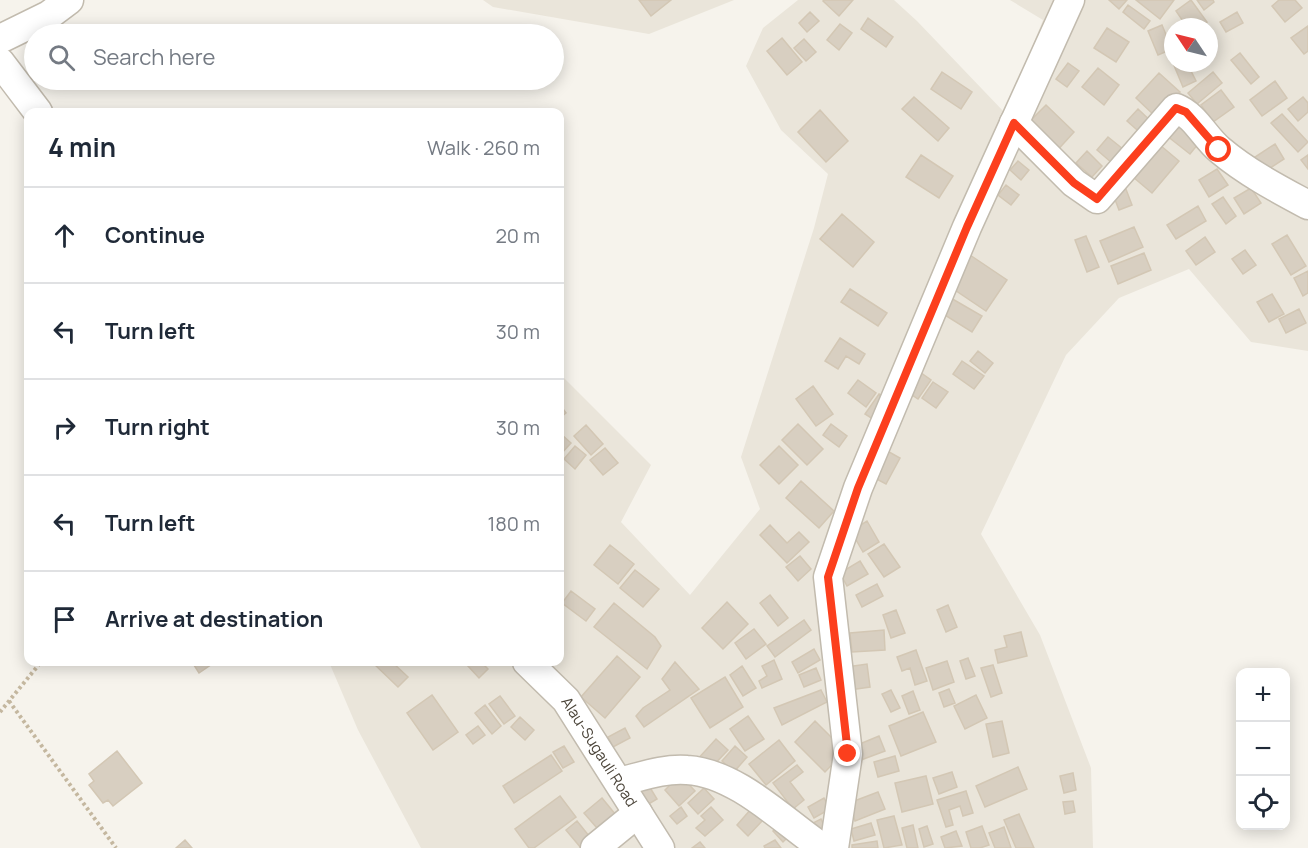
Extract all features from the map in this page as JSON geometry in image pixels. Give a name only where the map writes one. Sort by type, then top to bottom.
[{"type":"street","points":[[31,24],[49,15],[69,0]]},
{"type":"street","points":[[834,848],[848,754],[828,577],[858,488],[967,227],[1070,0]]},
{"type":"street","points":[[0,39],[24,27]]},
{"type":"street","points":[[0,62],[35,108]]},
{"type":"street","points":[[1014,123],[1074,183],[1097,199],[1176,108],[1186,112],[1219,150],[1272,185],[1308,205]]},
{"type":"street","name":"Alau-Sugauli Road","points":[[531,666],[566,700],[660,848]]},
{"type":"street","points":[[619,782],[666,771],[688,770],[715,776],[741,789],[823,848]]},
{"type":"street","points":[[595,848],[638,813]]},
{"type":"path","points":[[0,712],[38,666]]},
{"type":"path","points":[[9,701],[116,848]]},
{"type":"shaded area","points":[[483,0],[734,0],[649,34],[493,7]]},
{"type":"shaded area","points":[[798,0],[894,0],[1005,113],[1043,20],[1010,0],[1308,0],[1308,351],[1251,342],[1189,269],[1119,298],[1066,355],[981,534],[1040,635],[1091,768],[1093,848],[421,848],[358,730],[331,666],[564,666],[564,378],[651,465],[621,522],[690,595],[760,509],[741,457],[814,228],[828,174],[781,130],[746,66],[763,28]]},
{"type":"building","points":[[639,0],[671,0],[651,16]]},
{"type":"building","points":[[824,0],[853,0],[839,16]]},
{"type":"building","points":[[1109,0],[1127,0],[1119,9]]},
{"type":"building","points":[[1136,0],[1174,0],[1160,19]]},
{"type":"building","points":[[1191,0],[1204,18],[1181,18],[1176,11]]},
{"type":"building","points":[[1197,0],[1213,0],[1214,2],[1204,10]]},
{"type":"building","points":[[1279,0],[1295,0],[1302,8],[1285,22],[1272,6]]},
{"type":"building","points":[[1128,5],[1150,21],[1144,29],[1123,12]]},
{"type":"building","points":[[810,12],[819,21],[807,32],[799,23]]},
{"type":"building","points":[[1237,12],[1243,23],[1226,32],[1220,22]]},
{"type":"building","points":[[868,18],[893,37],[886,47],[861,29]]},
{"type":"building","points":[[840,24],[852,33],[839,50],[827,40]]},
{"type":"building","points":[[1162,25],[1164,52],[1158,55],[1148,31]]},
{"type":"building","points":[[1308,26],[1308,51],[1304,54],[1291,38]]},
{"type":"building","points":[[1107,28],[1129,42],[1116,62],[1094,48]]},
{"type":"building","points":[[782,38],[802,62],[787,75],[767,51]]},
{"type":"building","points":[[804,39],[816,52],[806,61],[794,48]]},
{"type":"building","points":[[1240,53],[1259,77],[1251,84],[1231,60]]},
{"type":"building","points":[[1068,63],[1079,71],[1067,87],[1056,79]]},
{"type":"building","points":[[1098,68],[1119,85],[1104,105],[1082,87]]},
{"type":"building","points":[[942,72],[972,92],[961,109],[931,89]]},
{"type":"building","points":[[1177,72],[1192,72],[1196,81],[1183,87]]},
{"type":"building","points":[[1213,72],[1222,83],[1197,104],[1188,93]]},
{"type":"building","points":[[1159,73],[1180,92],[1156,117],[1136,98]]},
{"type":"building","points":[[1275,81],[1287,98],[1262,116],[1250,100]]},
{"type":"building","points":[[1221,90],[1234,107],[1213,122],[1201,105]]},
{"type":"building","points":[[914,97],[949,128],[938,141],[902,109]]},
{"type":"building","points":[[1303,97],[1308,103],[1308,112],[1298,121],[1288,109]]},
{"type":"building","points":[[1046,105],[1074,132],[1054,154],[1025,126]]},
{"type":"building","points":[[1138,109],[1155,125],[1145,137],[1127,121]]},
{"type":"building","points":[[820,110],[848,141],[826,162],[798,132]]},
{"type":"building","points":[[1282,114],[1308,142],[1298,152],[1271,123]]},
{"type":"building","points":[[1175,117],[1202,139],[1190,154],[1162,132]]},
{"type":"building","points":[[1108,137],[1123,149],[1112,163],[1097,150]]},
{"type":"building","points":[[1154,140],[1179,161],[1152,193],[1127,172]]},
{"type":"building","points":[[1275,144],[1284,159],[1261,174],[1252,159]]},
{"type":"building","points":[[1087,151],[1102,166],[1092,177],[1076,163]]},
{"type":"building","points":[[921,155],[953,176],[939,198],[906,177]]},
{"type":"building","points":[[1308,155],[1308,169],[1301,160]]},
{"type":"building","points":[[1018,161],[1029,170],[1021,180],[1010,170]]},
{"type":"building","points":[[1217,169],[1228,185],[1209,197],[1199,180]]},
{"type":"building","points":[[1124,184],[1132,205],[1119,210],[1111,189]]},
{"type":"building","points":[[1006,185],[1019,195],[1011,205],[998,195]]},
{"type":"building","points":[[1251,188],[1261,203],[1244,214],[1234,198]]},
{"type":"building","points":[[1223,197],[1236,216],[1226,224],[1212,204]]},
{"type":"building","points":[[1198,206],[1206,221],[1176,239],[1167,225]]},
{"type":"building","points":[[842,214],[874,242],[853,267],[820,239]]},
{"type":"building","points":[[1134,227],[1143,247],[1109,262],[1100,241]]},
{"type":"building","points":[[1287,235],[1306,266],[1291,275],[1272,244]]},
{"type":"building","points":[[1086,236],[1099,267],[1087,272],[1075,240]]},
{"type":"building","points":[[1205,237],[1215,252],[1196,265],[1186,251]]},
{"type":"building","points":[[1245,250],[1256,265],[1243,274],[1232,259]]},
{"type":"building","points":[[1144,253],[1151,270],[1118,284],[1111,266]]},
{"type":"building","points":[[970,255],[1007,280],[986,311],[949,286]]},
{"type":"building","points":[[1308,271],[1308,293],[1303,296],[1294,278]]},
{"type":"building","points":[[850,289],[887,313],[878,326],[841,302]]},
{"type":"building","points":[[1272,294],[1284,314],[1269,322],[1257,302]]},
{"type":"building","points":[[949,297],[982,316],[972,332],[940,312]]},
{"type":"building","points":[[1299,309],[1306,323],[1286,333],[1279,319]]},
{"type":"building","points":[[840,338],[865,354],[859,364],[846,356],[838,369],[825,361]]},
{"type":"building","points":[[978,351],[993,363],[985,373],[970,361]]},
{"type":"building","points":[[962,361],[984,376],[974,389],[953,374]]},
{"type":"building","points":[[917,370],[931,380],[918,399],[903,389]]},
{"type":"building","points":[[858,380],[876,393],[866,407],[848,393]]},
{"type":"building","points":[[933,382],[948,392],[936,408],[922,398]]},
{"type":"building","points":[[813,386],[833,414],[816,426],[796,399]]},
{"type":"building","points":[[879,394],[890,401],[876,421],[865,414]]},
{"type":"building","points":[[798,424],[823,449],[807,465],[782,440]]},
{"type":"building","points":[[831,424],[847,436],[839,447],[823,435]]},
{"type":"building","points":[[586,425],[603,444],[591,455],[574,436]]},
{"type":"building","points":[[564,437],[571,443],[564,451]]},
{"type":"building","points":[[575,446],[586,455],[575,469],[564,459]]},
{"type":"building","points":[[779,446],[798,465],[779,484],[760,465]]},
{"type":"building","points":[[605,448],[618,463],[603,475],[590,460]]},
{"type":"building","points":[[882,448],[900,458],[886,484],[867,474]]},
{"type":"building","points":[[801,481],[834,511],[819,528],[786,498]]},
{"type":"building","points":[[867,521],[879,542],[863,552],[851,531]]},
{"type":"building","points":[[770,525],[787,543],[799,532],[809,542],[787,563],[760,535]]},
{"type":"building","points":[[884,544],[900,567],[884,577],[868,554]]},
{"type":"building","points":[[610,545],[634,564],[618,584],[594,565]]},
{"type":"building","points":[[800,556],[811,569],[798,581],[786,567]]},
{"type":"building","points":[[860,561],[868,574],[847,586],[840,573]]},
{"type":"building","points":[[635,570],[659,589],[643,607],[620,588]]},
{"type":"building","points":[[877,584],[883,596],[862,607],[856,595]]},
{"type":"building","points":[[571,591],[595,609],[586,621],[564,604],[564,600]]},
{"type":"building","points":[[770,595],[788,618],[778,626],[760,603]]},
{"type":"building","points":[[727,602],[748,624],[723,649],[702,628]]},
{"type":"building","points":[[614,603],[655,637],[661,646],[647,669],[594,627]]},
{"type":"building","points":[[948,605],[957,627],[946,632],[937,610]]},
{"type":"building","points":[[896,610],[905,633],[891,638],[883,615]]},
{"type":"building","points":[[804,620],[811,630],[775,657],[767,646]]},
{"type":"building","points":[[754,629],[766,644],[746,659],[735,643]]},
{"type":"building","points":[[884,630],[885,650],[852,652],[850,633]]},
{"type":"building","points":[[1021,632],[1027,656],[998,663],[995,650],[1007,647],[1004,636]]},
{"type":"building","points":[[814,649],[820,660],[798,673],[792,662]]},
{"type":"building","points":[[916,650],[927,681],[915,685],[910,668],[902,671],[897,657]]},
{"type":"building","points":[[617,656],[640,677],[605,718],[581,697]]},
{"type":"building","points":[[968,658],[975,676],[966,679],[960,661]]},
{"type":"building","points":[[774,660],[782,679],[762,688],[759,681],[767,676],[762,666]]},
{"type":"building","points":[[947,661],[954,682],[933,690],[926,668]]},
{"type":"building","points":[[675,662],[699,689],[644,727],[636,716],[643,708],[670,690],[662,679]]},
{"type":"building","points":[[867,664],[870,687],[850,690],[847,667]]},
{"type":"building","points":[[993,665],[1002,693],[991,697],[981,668]]},
{"type":"building","points":[[195,666],[209,666],[199,673]]},
{"type":"building","points":[[376,666],[396,666],[408,677],[398,687]]},
{"type":"building","points":[[468,666],[485,666],[488,669],[479,678]]},
{"type":"building","points":[[742,666],[756,688],[743,696],[730,675]]},
{"type":"building","points":[[816,668],[821,680],[804,687],[799,675]]},
{"type":"building","points":[[725,677],[743,707],[710,728],[691,698]]},
{"type":"building","points":[[949,689],[955,703],[944,707],[939,693]]},
{"type":"building","points":[[821,690],[827,702],[782,725],[774,708]]},
{"type":"building","points":[[891,690],[900,708],[891,712],[882,694]]},
{"type":"building","points":[[913,691],[920,710],[909,714],[902,696]]},
{"type":"building","points":[[432,695],[458,732],[433,750],[407,713]]},
{"type":"building","points":[[976,695],[987,718],[965,729],[954,706]]},
{"type":"building","points":[[500,696],[515,716],[504,724],[489,704]]},
{"type":"building","points":[[485,705],[501,726],[492,734],[475,713]]},
{"type":"building","points":[[923,712],[936,742],[901,756],[889,726]]},
{"type":"building","points":[[748,716],[764,739],[745,751],[730,729]]},
{"type":"building","points":[[520,717],[534,730],[525,740],[511,727]]},
{"type":"building","points":[[815,721],[845,751],[825,772],[795,742]]},
{"type":"building","points":[[1002,721],[1009,753],[993,757],[986,724]]},
{"type":"building","points":[[478,726],[485,735],[473,744],[466,735]]},
{"type":"building","points":[[625,728],[630,738],[613,747],[608,737]]},
{"type":"building","points":[[879,736],[885,751],[861,760],[855,746]]},
{"type":"building","points":[[716,739],[728,750],[707,772],[696,761]]},
{"type":"building","points":[[779,740],[795,761],[766,785],[749,764]]},
{"type":"building","points":[[564,746],[574,762],[563,768],[553,752]]},
{"type":"building","points":[[735,746],[747,757],[734,772],[722,761]]},
{"type":"building","points":[[117,751],[142,783],[113,806],[108,800],[103,803],[89,785],[94,781],[89,774]]},
{"type":"building","points":[[551,755],[562,771],[514,803],[503,786]]},
{"type":"building","points":[[895,756],[899,771],[878,777],[874,762]]},
{"type":"building","points":[[797,765],[803,772],[790,782],[804,800],[793,809],[773,783]]},
{"type":"building","points":[[1018,767],[1027,789],[985,807],[976,786]]},
{"type":"building","points":[[952,772],[957,787],[939,794],[933,778]]},
{"type":"building","points":[[1073,773],[1076,790],[1064,793],[1060,776]]},
{"type":"building","points":[[680,775],[695,791],[679,806],[665,790]]},
{"type":"building","points":[[926,776],[933,804],[902,812],[895,783]]},
{"type":"building","points":[[649,786],[657,799],[647,805],[639,792]]},
{"type":"building","points":[[704,788],[714,799],[698,814],[688,803]]},
{"type":"building","points":[[966,791],[973,813],[963,816],[960,806],[949,810],[953,825],[946,827],[937,800]]},
{"type":"building","points":[[878,792],[885,809],[855,821],[849,803]]},
{"type":"building","points":[[560,796],[576,817],[534,848],[529,848],[515,829]]},
{"type":"building","points":[[602,798],[620,820],[603,835],[584,813]]},
{"type":"building","points":[[824,798],[830,809],[814,818],[808,807]]},
{"type":"building","points":[[1073,801],[1075,812],[1065,814],[1063,802]]},
{"type":"building","points":[[681,807],[687,816],[677,824],[670,816]]},
{"type":"building","points":[[711,807],[723,820],[705,836],[696,828],[705,820],[701,816]]},
{"type":"building","points":[[751,809],[763,820],[748,836],[737,825]]},
{"type":"building","points":[[1019,814],[1034,848],[1016,848],[1004,820]]},
{"type":"building","points":[[894,816],[902,845],[884,848],[877,820]]},
{"type":"building","points":[[821,819],[827,832],[807,826]]},
{"type":"building","points":[[577,821],[594,842],[586,848],[581,848],[566,830]]},
{"type":"building","points":[[783,821],[793,832],[783,842],[773,831]]},
{"type":"building","points":[[871,823],[875,835],[854,841],[851,829]]},
{"type":"building","points":[[913,825],[918,848],[907,848],[902,828]]},
{"type":"building","points":[[927,826],[933,844],[924,847],[919,829]]},
{"type":"building","points":[[982,826],[989,845],[971,848],[966,832]]},
{"type":"building","points":[[1004,827],[1011,848],[995,848],[989,833]]},
{"type":"building","points":[[956,831],[962,846],[945,848],[941,837]]},
{"type":"building","points":[[185,840],[192,848],[176,848]]},
{"type":"building","points":[[775,840],[781,848],[765,848],[764,846]]},
{"type":"building","points":[[877,841],[878,848],[852,848],[852,845]]},
{"type":"building","points":[[700,842],[705,848],[692,848]]},
{"type":"route","points":[[848,754],[828,577],[858,488],[967,227],[1014,123],[1074,183],[1097,199],[1176,108],[1186,112],[1219,150]]}]
